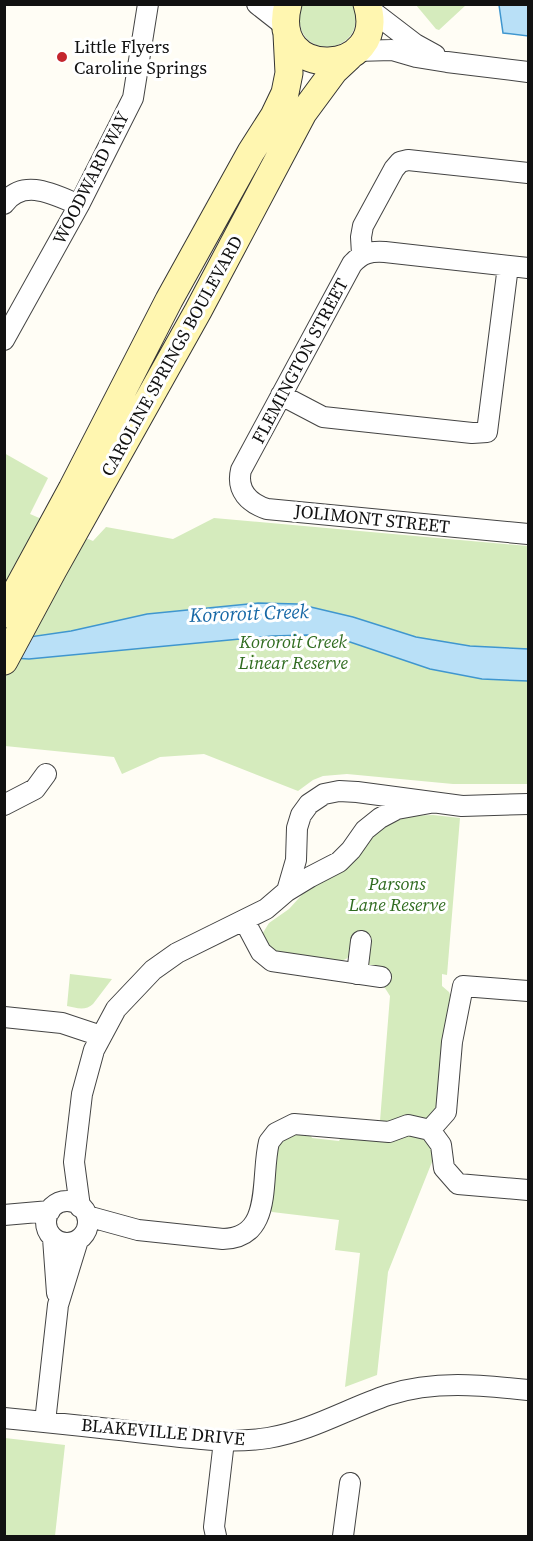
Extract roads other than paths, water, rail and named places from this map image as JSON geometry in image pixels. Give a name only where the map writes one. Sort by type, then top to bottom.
[{"type":"main road","name":"CAROLINE SPRINGS BOULEVARD","points":[[4,661],[198,311],[303,114],[328,79],[364,42],[370,20],[368,6]]},
{"type":"main road","points":[[287,21],[294,46],[305,56],[319,62],[334,62],[352,54]]},
{"type":"main road","name":"CAROLINE SPRINGS BOULEVARD","points":[[4,614],[169,300],[282,101],[289,73],[287,21]]},
{"type":"street","name":"WOODWARD WAY","points":[[4,340],[79,205],[133,98],[148,4]]},
{"type":"street","points":[[256,4],[287,21]]},
{"type":"street","points":[[368,6],[415,44],[447,63]]},
{"type":"street","points":[[352,54],[392,50],[447,63],[528,72]]},
{"type":"street","points":[[528,173],[408,160],[400,162],[363,226],[361,237],[362,254],[379,252],[528,268]]},
{"type":"street","points":[[4,204],[11,194],[23,190],[48,192],[79,205]]},
{"type":"street","name":"FLEMINGTON STREET","points":[[241,470],[352,264],[362,254]]},
{"type":"street","points":[[281,394],[323,417],[472,433],[487,432],[508,266]]},
{"type":"street","name":"JOLIMONT STREET","points":[[241,470],[240,485],[248,500],[267,509],[528,534]]},
{"type":"street","points":[[4,805],[35,789],[46,774]]},
{"type":"street","points":[[287,891],[295,865],[298,844],[297,828],[301,815],[309,804],[324,794],[339,790],[462,806],[528,804]]},
{"type":"street","points":[[369,793],[380,803],[380,818]]},
{"type":"street","points":[[58,1305],[52,1221],[74,1162],[84,1082],[101,1036],[116,1009],[153,970],[177,953],[266,909],[287,891],[339,862],[365,830],[380,818],[397,809],[430,803]]},
{"type":"street","points":[[295,865],[303,870],[320,872]]},
{"type":"street","points":[[244,920],[261,952],[272,962],[381,977]]},
{"type":"street","points":[[357,974],[361,941]]},
{"type":"street","points":[[430,1130],[446,1112],[452,1042],[462,986],[528,992]]},
{"type":"street","points":[[4,1017],[62,1023],[101,1036]]},
{"type":"street","points":[[82,1224],[223,1239],[244,1236],[251,1231],[259,1215],[269,1142],[276,1133],[294,1124],[389,1132],[408,1125],[430,1130],[441,1145],[444,1168],[458,1184],[528,1190]]},
{"type":"street","points":[[45,1422],[58,1305],[82,1224],[74,1162]]},
{"type":"street","points":[[52,1221],[69,1202],[82,1224]]},
{"type":"street","points":[[5,1215],[52,1221]]},
{"type":"street","points":[[52,1221],[65,1243],[82,1224]]},
{"type":"street","name":"BLAKEVILLE DRIVE","points":[[4,1418],[224,1441],[290,1434],[313,1427],[390,1394],[416,1389],[471,1384],[528,1390]]},
{"type":"street","points":[[216,1536],[214,1527],[224,1441]]},
{"type":"street","points":[[343,1536],[350,1483]]},
{"type":"water","points":[[499,5],[528,5],[528,36],[503,33]]},
{"type":"water","name":"Kororoit Creek","points":[[258,603],[298,604],[353,617],[416,637],[470,646],[528,649],[528,681],[482,679],[430,669],[347,641],[307,635],[272,636],[29,659],[13,658],[8,640],[71,631],[147,614]]},
{"type":"place","name":"Little Flyers Caroline Springs","points":[[62,57]]},
{"type":"park label","name":"Kororoit Creek Linear Reserve","points":[[293,652]]},
{"type":"park label","name":"Parsons Lane Reserve","points":[[397,894]]}]
